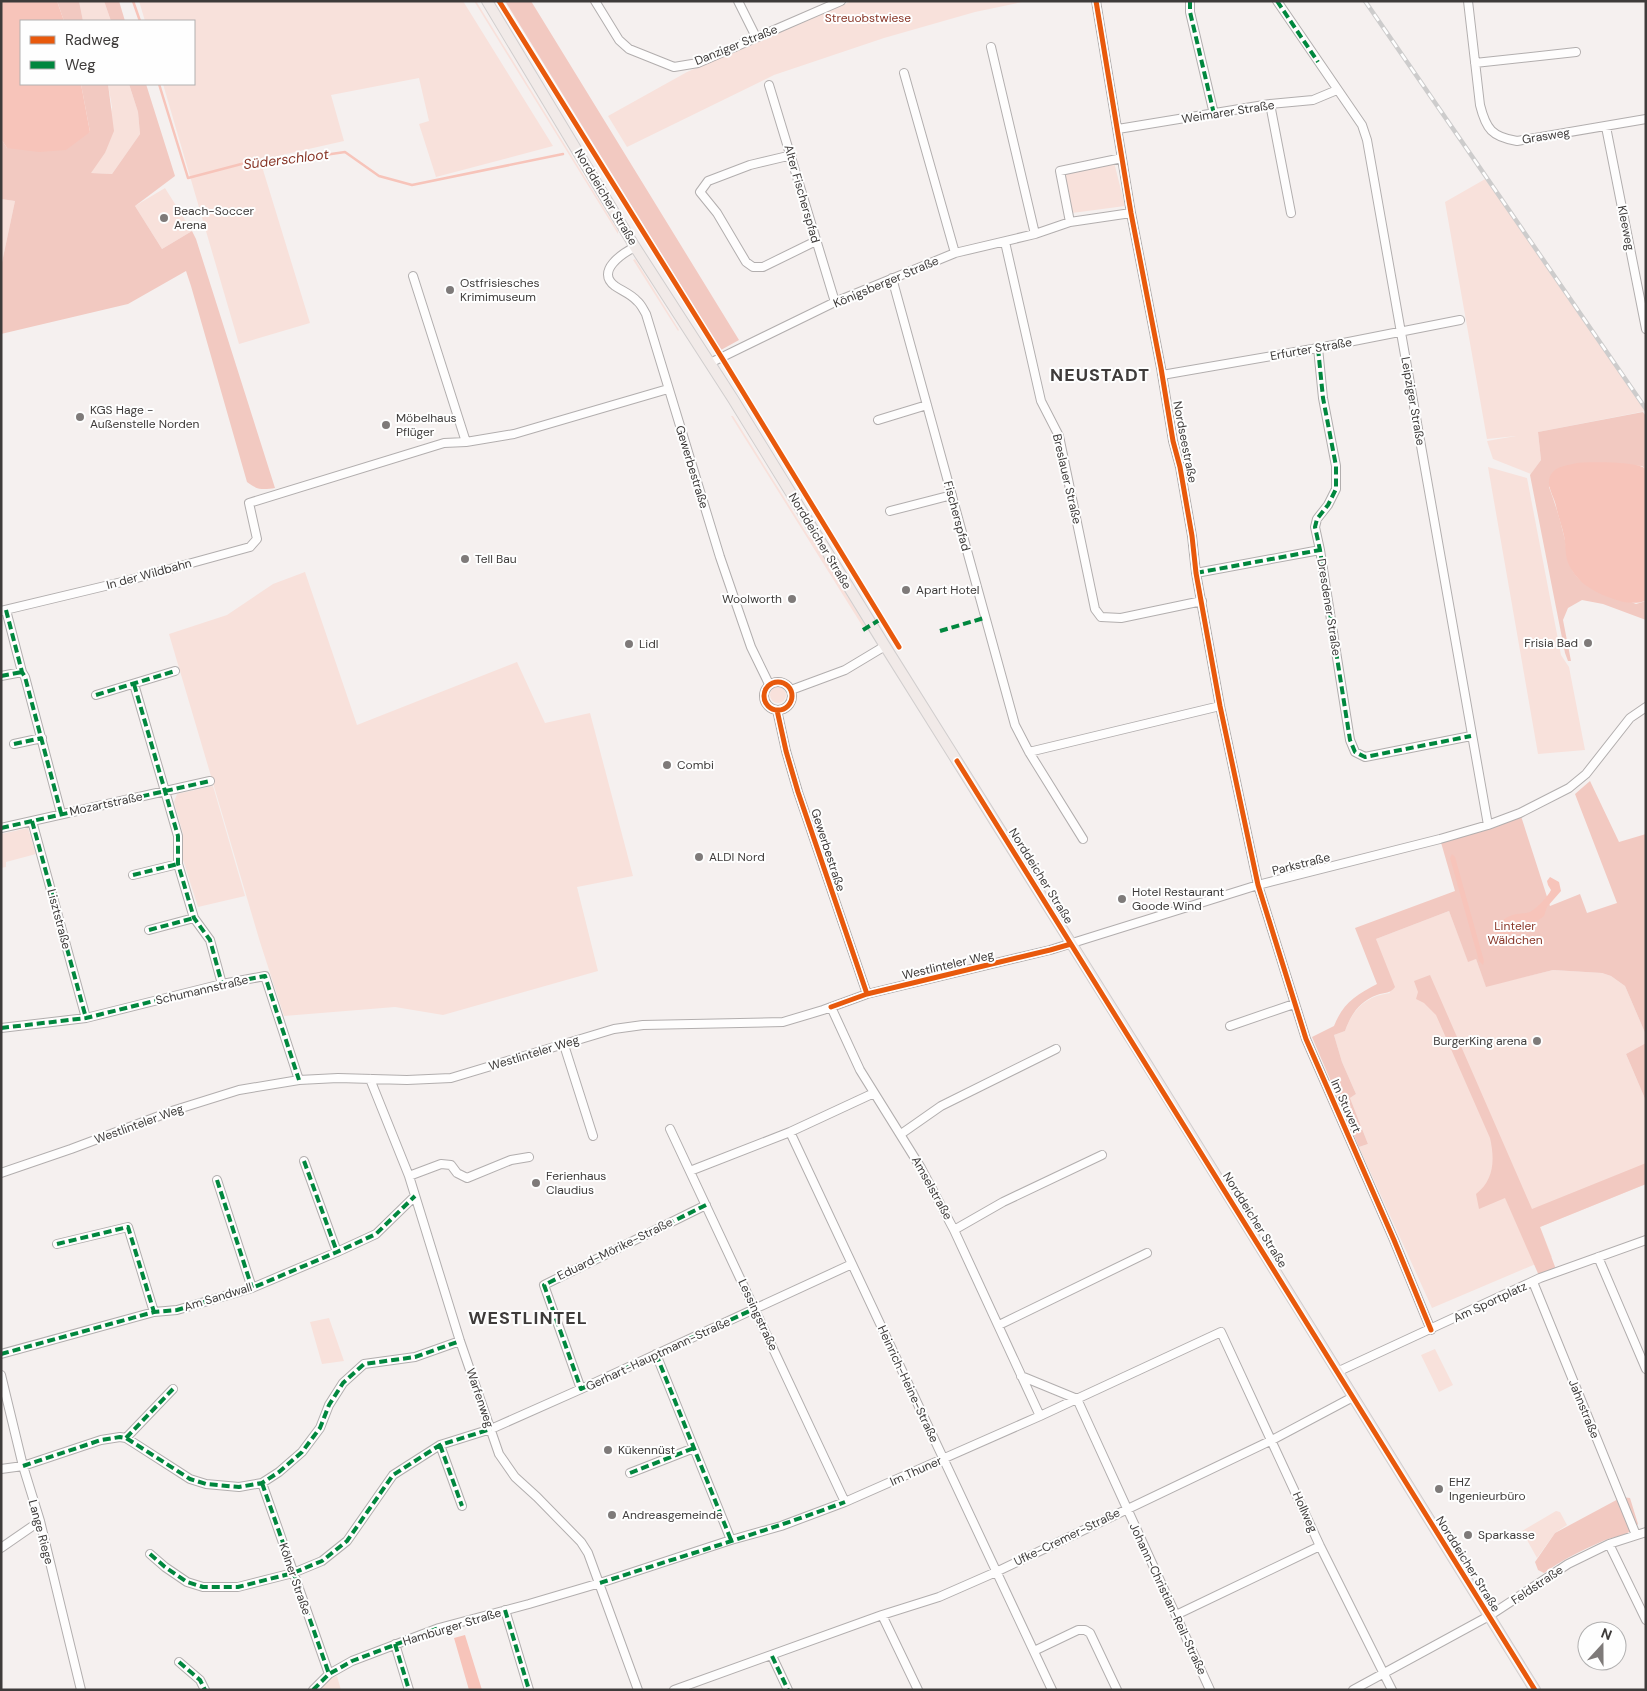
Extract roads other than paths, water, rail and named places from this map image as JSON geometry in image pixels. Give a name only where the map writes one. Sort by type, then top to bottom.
[{"type":"main road","name":"Norddeicher Straße","points":[[487,1],[635,247],[710,363],[1153,1073],[1535,1690]]},
{"type":"street","name":"Danziger Straße","points":[[595,1],[619,40],[628,49],[674,67],[698,62],[841,1]]},
{"type":"street","points":[[738,1],[756,37]]},
{"type":"street","name":"Nordseestraße","points":[[1096,1],[1131,213],[1173,441],[1180,467],[1192,536],[1196,573],[1220,706],[1258,885]]},
{"type":"street","points":[[1190,1],[1190,12],[1214,114]]},
{"type":"street","name":"Leipziger Straße","points":[[1277,1],[1362,125],[1367,140],[1488,825]]},
{"type":"street","name":"Grasweg","points":[[1468,1],[1480,105],[1484,121],[1493,133],[1517,141],[1646,119]]},
{"type":"street","points":[[991,47],[1035,234]]},
{"type":"street","points":[[1475,63],[1576,52]]},
{"type":"street","points":[[904,74],[955,253]]},
{"type":"street","name":"Alter Fischerspfad","points":[[769,85],[792,155],[835,302]]},
{"type":"street","name":"Weimarer Straße","points":[[1118,129],[1270,104],[1313,100],[1337,90]]},
{"type":"street","points":[[1270,104],[1291,213]]},
{"type":"street","name":"Kleeweg","points":[[1606,126],[1646,329]]},
{"type":"street","points":[[792,155],[750,165],[708,181],[700,192],[717,213],[746,262],[753,267],[763,266],[816,241]]},
{"type":"street","points":[[1070,222],[1060,171],[1122,158]]},
{"type":"street","name":"Königsberger Straße","points":[[710,363],[835,302],[955,253],[1035,234],[1070,222],[1131,213]]},
{"type":"street","name":"Breslauer Straße","points":[[1005,242],[1041,401],[1059,436],[1095,609],[1101,618],[1121,618],[1202,601]]},
{"type":"street","name":"Gewerbestraße","points":[[635,247],[615,260],[610,267],[608,275],[610,282],[638,302],[646,314],[693,473],[738,611],[751,647],[770,684],[764,691],[764,700],[770,708],[777,710],[795,784],[867,994]]},
{"type":"street","points":[[413,276],[466,442],[514,434],[668,389]]},
{"type":"street","name":"Fischerspfad","points":[[892,278],[1015,725],[1029,752],[1083,839]]},
{"type":"street","name":"Erfurter Straße","points":[[1162,375],[1318,348],[1460,320]]},
{"type":"street","name":"Dresdener Straße","points":[[1318,348],[1322,398],[1336,466],[1336,489],[1328,505],[1317,519],[1315,527],[1350,740],[1354,752],[1365,757],[1471,736]]},
{"type":"street","points":[[878,420],[927,405]]},
{"type":"street","name":"In der Wildbahn","points":[[4,611],[126,581],[250,547],[256,539],[248,503],[444,443],[466,442]]},
{"type":"street","points":[[890,512],[952,495]]},
{"type":"street","points":[[1196,573],[1320,550]]},
{"type":"street","points":[[4,611],[25,677],[61,813]]},
{"type":"street","points":[[790,690],[845,670],[885,646]]},
{"type":"street","points":[[96,695],[176,671]]},
{"type":"street","points":[[1,676],[22,672]]},
{"type":"street","points":[[770,684],[782,682],[790,690],[792,696],[789,704],[783,709],[777,710]]},
{"type":"street","points":[[134,684],[178,836],[178,864],[194,918],[210,940],[222,984]]},
{"type":"street","points":[[1029,752],[1220,706]]},
{"type":"street","name":"Parkstraße","points":[[1071,944],[1258,885],[1488,825],[1536,806],[1576,783],[1586,774],[1630,718],[1646,707]]},
{"type":"street","points":[[14,744],[42,738]]},
{"type":"street","name":"Mozartstraße","points":[[1,828],[210,780]]},
{"type":"street","name":"Lisztstraße","points":[[32,821],[86,1018]]},
{"type":"street","points":[[133,875],[178,864]]},
{"type":"street","name":"Im Stuvert","points":[[1258,885],[1306,1039],[1394,1240],[1430,1330]]},
{"type":"street","points":[[149,930],[194,918]]},
{"type":"street","name":"Westlinteler Weg","points":[[1,1173],[191,1104],[240,1090],[300,1080],[451,1078],[614,1030],[671,1024],[783,1022],[867,994],[1071,944]]},
{"type":"street","name":"Schumannstraße","points":[[86,1018],[222,984],[265,976],[300,1080]]},
{"type":"street","points":[[1230,1026],[1294,1004]]},
{"type":"street","name":"Amselstraße","points":[[831,1007],[860,1070],[901,1134],[954,1230],[1040,1416]]},
{"type":"street","points":[[1,1028],[86,1018]]},
{"type":"street","points":[[564,1045],[593,1136]]},
{"type":"street","points":[[901,1134],[941,1106],[1056,1049]]},
{"type":"street","name":"Warfenweg","points":[[370,1079],[409,1176],[460,1341],[500,1454],[515,1477],[537,1496],[581,1542],[588,1553],[638,1690]]},
{"type":"street","points":[[690,1171],[790,1132],[874,1093]]},
{"type":"street","name":"Lessingstraße","points":[[670,1129],[756,1308],[845,1502]]},
{"type":"street","name":"Heinrich-Heine-Straße","points":[[790,1132],[1052,1690]]},
{"type":"street","points":[[954,1230],[1003,1202],[1102,1155]]},
{"type":"street","points":[[409,1176],[441,1164],[451,1164],[457,1173],[467,1178],[511,1160],[529,1157]]},
{"type":"street","points":[[304,1161],[337,1252]]},
{"type":"street","points":[[217,1180],[252,1288]]},
{"type":"street","name":"Am Sandwall","points":[[1,1354],[154,1312],[176,1310],[252,1288],[376,1234],[415,1196]]},
{"type":"street","name":"Eduard-Mörike-Straße","points":[[581,1390],[544,1285],[706,1205]]},
{"type":"street","points":[[57,1244],[128,1227],[154,1312]]},
{"type":"street","name":"Am Sportplatz","points":[[1337,1372],[1533,1282],[1646,1240]]},
{"type":"street","points":[[999,1325],[1147,1253]]},
{"type":"street","points":[[1598,1257],[1646,1369]]},
{"type":"street","name":"Gerhart-Hauptmann-Straße","points":[[150,1554],[187,1582],[203,1587],[238,1587],[293,1573],[322,1561],[347,1541],[393,1474],[440,1445],[491,1429],[581,1390],[852,1264]]},
{"type":"street","name":"Jahnstraße","points":[[1533,1282],[1636,1535]]},
{"type":"street","name":"Im Thuner","points":[[600,1583],[731,1540],[781,1526],[845,1502],[1040,1416],[1221,1332]]},
{"type":"street","name":"Hollweg","points":[[1221,1332],[1320,1546],[1392,1690]]},
{"type":"street","points":[[1,1469],[23,1466],[101,1440],[120,1437],[126,1438],[190,1479],[206,1484],[239,1487],[262,1483],[279,1472],[302,1452],[320,1428],[330,1405],[343,1383],[364,1364],[415,1357],[460,1341]]},
{"type":"street","points":[[656,1354],[731,1540]]},
{"type":"street","name":"Lange Riege","points":[[1,1374],[23,1466],[40,1521],[81,1690]]},
{"type":"street","points":[[1021,1376],[1077,1399]]},
{"type":"street","points":[[126,1438],[173,1389]]},
{"type":"street","name":"Ufke-Cremer-Straße","points":[[674,1690],[882,1615],[939,1597],[996,1572],[1126,1508],[1272,1440],[1353,1397]]},
{"type":"street","name":"Johann-Christian-Reil-Straße","points":[[1077,1399],[1210,1690]]},
{"type":"street","points":[[440,1445],[462,1506]]},
{"type":"street","points":[[630,1473],[694,1448]]},
{"type":"street","name":"Kölner Straße","points":[[262,1483],[329,1674]]},
{"type":"street","points":[[1,1548],[40,1521]]},
{"type":"street","name":"Feldstraße","points":[[1353,1690],[1489,1616],[1568,1564],[1610,1544],[1646,1532]]},
{"type":"street","points":[[1610,1544],[1646,1620]]},
{"type":"street","points":[[1176,1615],[1320,1546]]},
{"type":"street","name":"Hamburger Straße","points":[[314,1690],[329,1674],[352,1661],[395,1644],[439,1628],[600,1583]]},
{"type":"street","points":[[505,1610],[529,1690]]},
{"type":"street","points":[[882,1615],[918,1690]]},
{"type":"street","points":[[1034,1651],[1078,1630],[1088,1631],[1117,1690]]},
{"type":"street","points":[[395,1644],[409,1690]]},
{"type":"street","points":[[772,1656],[788,1690]]},
{"type":"street","points":[[179,1662],[200,1680],[205,1690]]},
{"type":"waterway","name":"Süderschloot","points":[[133,1],[140,20]]},
{"type":"waterway","name":"Süderschloot","points":[[159,85],[188,178],[249,162],[290,160],[345,152],[379,176],[412,185],[563,154]]},
{"type":"railway","points":[[1365,1],[1646,409]]},
{"type":"place","name":"Beach-Soccer Arena","points":[[164,218]]},
{"type":"place","name":"Ostfrisiesches Krimimuseum","points":[[450,290]]},
{"type":"place","name":"KGS Hage - Außenstelle Norden","points":[[80,417]]},
{"type":"place","name":"Möbelhaus Pflüger","points":[[386,425]]},
{"type":"place","name":"Tell Bau","points":[[465,559]]},
{"type":"place","name":"Apart Hotel","points":[[906,590]]},
{"type":"place","name":"Woolworth","points":[[792,599]]},
{"type":"place","name":"Frisia Bad","points":[[1588,643]]},
{"type":"place","name":"Lidl","points":[[629,644]]},
{"type":"place","name":"Combi","points":[[667,765]]},
{"type":"place","name":"ALDI Nord","points":[[699,857]]},
{"type":"place","name":"Hotel Restaurant Goode Wind","points":[[1122,899]]},
{"type":"place","name":"BurgerKing arena","points":[[1537,1041]]},
{"type":"place","name":"Ferienhaus Claudius","points":[[536,1183]]},
{"type":"place","name":"Kükennüst","points":[[608,1450]]},
{"type":"place","name":"EHZ Ingenieurbüro","points":[[1439,1489]]},
{"type":"place","name":"Andreasgemeinde","points":[[612,1515]]},
{"type":"place","name":"Sparkasse","points":[[1468,1535]]},
{"type":"district","name":"NEUSTADT","points":[[1100,375]]},
{"type":"district","name":"WESTLINTEL","points":[[528,1318]]},
{"type":"park label","name":"Streuobstwiese","points":[[868,18]]},
{"type":"park label","name":"Linteler Wäldchen","points":[[1515,933]]}]
